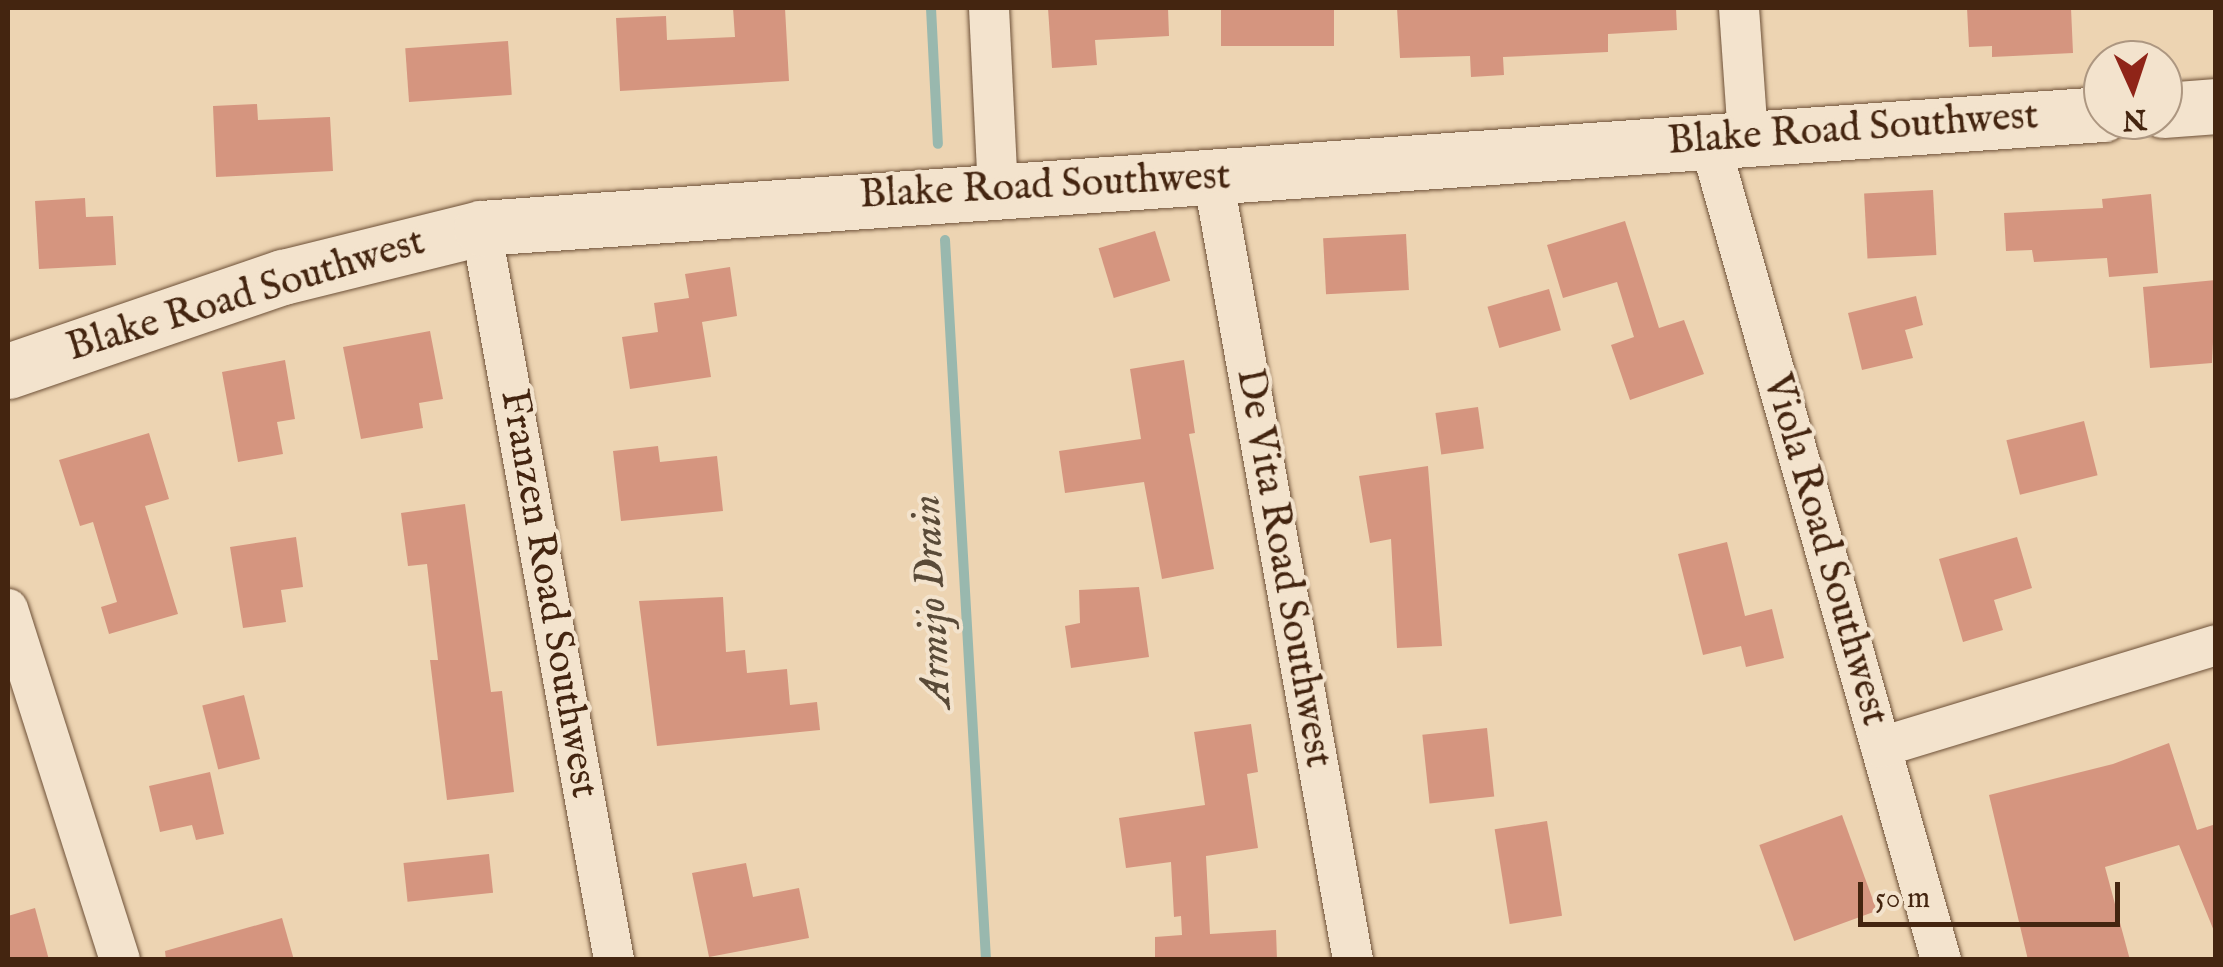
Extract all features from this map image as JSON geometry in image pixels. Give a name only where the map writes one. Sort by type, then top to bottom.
[{"type":"street","points":[[989,8],[998,190]]},
{"type":"street","name":"Viola Road Southwest","points":[[1739,8],[1728,139],[1881,748],[1942,960]]},
{"type":"street","points":[[2183,108],[2216,106]]},
{"type":"street","name":"Blake Road Southwest","points":[[8,372],[283,277],[481,228],[2083,115]]},
{"type":"street","name":"De Vita Road Southwest","points":[[1213,177],[1352,960]]},
{"type":"street","name":"Franzen Road Southwest","points":[[481,228],[614,960]]},
{"type":"street","points":[[8,609],[120,960]]},
{"type":"street","points":[[1881,748],[2216,645]]},
{"type":"building","points":[[733,8],[785,8],[789,81],[620,91],[616,18],[666,16],[667,40],[735,37]]},
{"type":"building","points":[[1048,8],[1168,8],[1169,36],[1095,40],[1097,65],[1052,68]]},
{"type":"building","points":[[1221,8],[1334,8],[1334,46],[1221,46]]},
{"type":"building","points":[[1397,8],[1676,8],[1677,30],[1608,34],[1608,52],[1503,57],[1504,75],[1471,77],[1470,56],[1400,58]]},
{"type":"building","points":[[1967,8],[2071,8],[2073,53],[1992,57],[1992,46],[1969,47]]},
{"type":"building","points":[[508,41],[512,95],[409,102],[405,48]]},
{"type":"building","points":[[257,104],[258,120],[330,117],[333,171],[216,177],[213,106]]},
{"type":"building","points":[[1933,190],[1936,255],[1867,259],[1864,194]]},
{"type":"building","points":[[2151,194],[2158,273],[2109,277],[2107,258],[2034,262],[2032,250],[2006,251],[2004,213],[2103,208],[2102,199]]},
{"type":"building","points":[[85,198],[86,217],[113,216],[116,265],[39,269],[35,201]]},
{"type":"building","points":[[1625,221],[1659,328],[1684,320],[1704,374],[1630,400],[1611,345],[1634,337],[1617,282],[1563,298],[1547,245]]},
{"type":"building","points":[[1155,231],[1170,281],[1114,298],[1099,248]]},
{"type":"building","points":[[1406,234],[1409,290],[1326,294],[1323,238]]},
{"type":"building","points":[[730,267],[737,316],[702,322],[711,377],[630,389],[622,337],[658,332],[654,303],[689,298],[685,274]]},
{"type":"building","points":[[2216,280],[2212,363],[2150,368],[2143,287]]},
{"type":"building","points":[[1549,289],[1561,330],[1499,348],[1487,307]]},
{"type":"building","points":[[1916,296],[1923,325],[1905,330],[1913,358],[1862,370],[1848,313]]},
{"type":"building","points":[[430,331],[443,399],[419,403],[423,428],[361,439],[343,347]]},
{"type":"building","points":[[285,360],[295,419],[277,422],[283,454],[238,462],[222,372]]},
{"type":"building","points":[[1184,360],[1195,433],[1189,434],[1214,569],[1162,579],[1144,482],[1065,493],[1059,451],[1141,439],[1130,369]]},
{"type":"building","points":[[1478,407],[1484,449],[1441,455],[1435,413]]},
{"type":"building","points":[[2084,421],[2098,475],[2020,495],[2006,440]]},
{"type":"building","points":[[149,433],[169,499],[145,506],[178,614],[109,634],[101,607],[117,602],[93,522],[80,526],[59,460]]},
{"type":"building","points":[[658,446],[660,462],[717,456],[723,511],[621,521],[613,451]]},
{"type":"building","points":[[1428,466],[1442,646],[1397,648],[1391,539],[1370,543],[1359,476]]},
{"type":"building","points":[[465,504],[491,692],[502,691],[514,792],[447,800],[430,660],[438,660],[427,564],[408,566],[401,513]]},
{"type":"building","points":[[296,537],[303,587],[281,590],[286,622],[243,628],[230,547]]},
{"type":"building","points":[[2017,537],[2032,588],[1994,600],[2003,630],[1963,642],[1939,559]]},
{"type":"building","points":[[1727,542],[1745,616],[1772,609],[1784,658],[1746,667],[1741,646],[1703,655],[1678,554]]},
{"type":"building","points":[[1139,587],[1149,657],[1071,668],[1065,626],[1080,623],[1079,590]]},
{"type":"building","points":[[723,597],[726,652],[745,650],[747,673],[787,669],[790,705],[817,702],[820,730],[657,746],[639,601]]},
{"type":"building","points":[[244,695],[260,759],[218,769],[202,705]]},
{"type":"building","points":[[1251,724],[1258,772],[1247,774],[1258,848],[1206,856],[1210,934],[1276,930],[1277,960],[1155,960],[1155,937],[1182,935],[1181,916],[1174,917],[1171,862],[1126,868],[1119,818],[1205,805],[1194,732]]},
{"type":"building","points":[[1487,728],[1494,797],[1430,803],[1422,735]]},
{"type":"building","points":[[2169,743],[2197,830],[2216,824],[2216,936],[2179,845],[2105,867],[2130,960],[2028,960],[1989,795],[2113,764]]},
{"type":"building","points":[[210,772],[224,834],[196,840],[192,825],[160,832],[149,786]]},
{"type":"building","points":[[1842,815],[1877,911],[1794,941],[1759,845]]},
{"type":"building","points":[[1547,821],[1562,916],[1510,924],[1495,829]]},
{"type":"building","points":[[489,854],[493,893],[408,902],[403,863]]},
{"type":"building","points":[[746,863],[753,897],[799,888],[809,938],[709,957],[692,873]]},
{"type":"building","points":[[35,908],[49,960],[8,960],[8,916]]},
{"type":"building","points":[[282,918],[294,960],[166,960],[165,951]]},
{"type":"waterway","name":"Armijo Drain","points":[[931,8],[938,144]]},
{"type":"waterway","name":"Armijo Drain","points":[[945,240],[986,960]]}]
